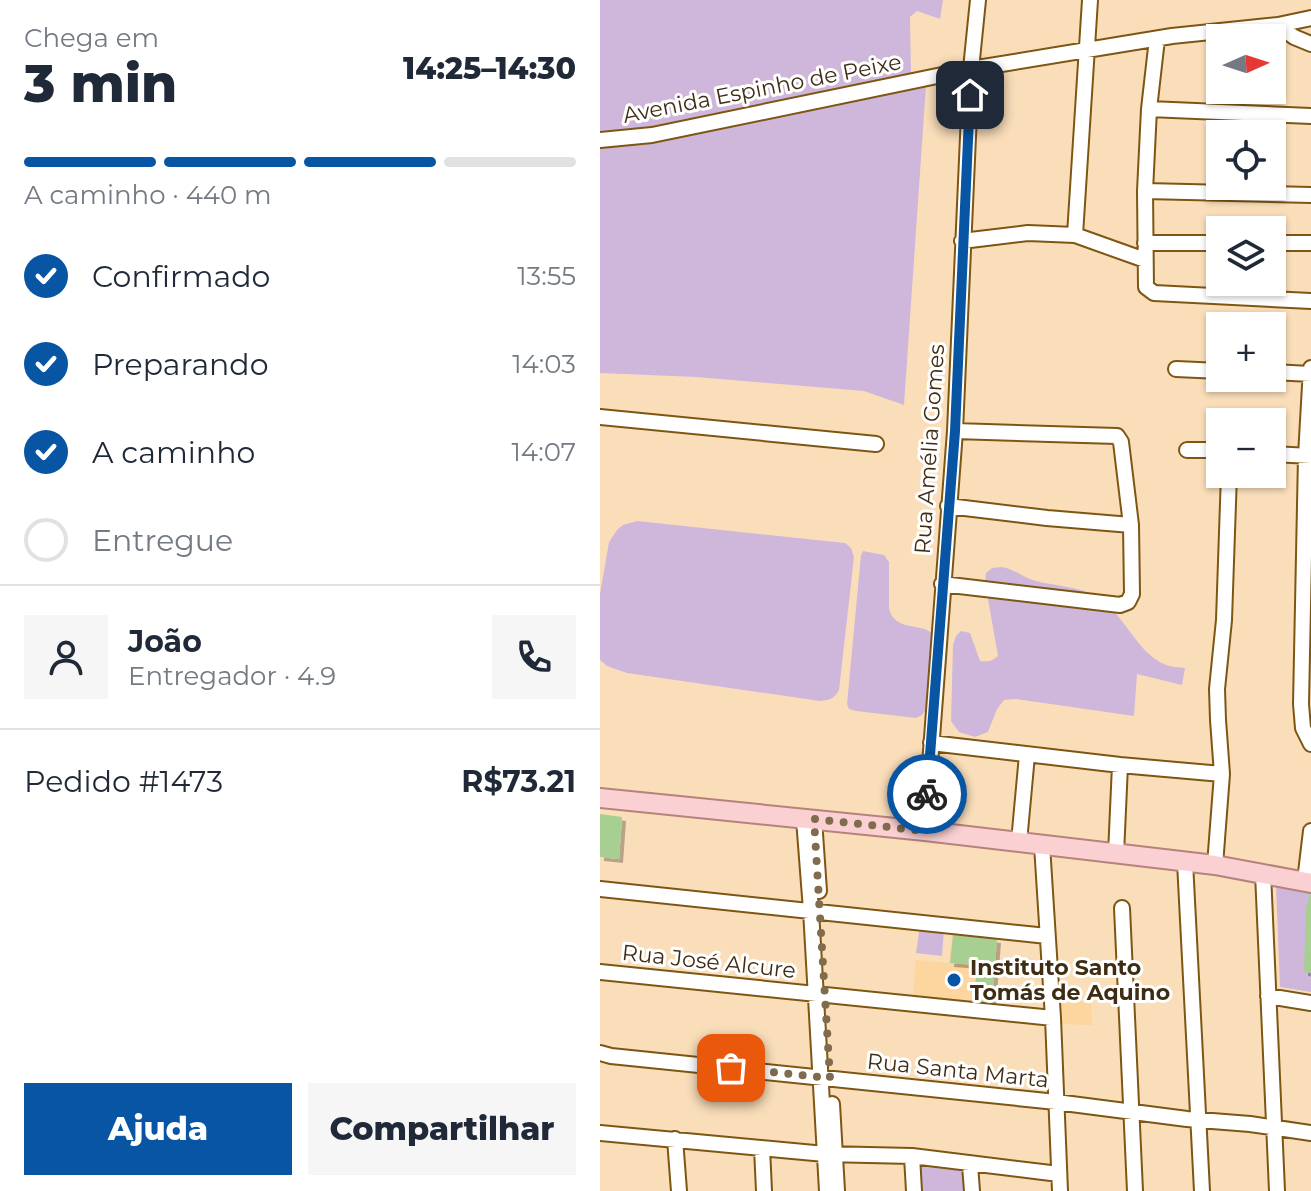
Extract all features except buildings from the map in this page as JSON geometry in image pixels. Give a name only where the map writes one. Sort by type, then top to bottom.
[{"type":"main road","points":[[600,798],[1215,865],[1308,882]]},
{"type":"street","name":"Rua Amélia Gomes","points":[[925,831],[955,431],[971,69],[978,0]]},
{"type":"street","points":[[1075,235],[1090,0]]},
{"type":"street","name":"Avenida Espinho de Peixe","points":[[1283,24],[1311,18]]},
{"type":"street","points":[[1286,31],[1311,44]]},
{"type":"street","name":"Avenida Espinho de Peixe","points":[[600,140],[652,135],[971,69],[1206,33]]},
{"type":"street","points":[[1157,39],[1149,109],[1145,191],[1146,287],[1154,293],[1311,301]]},
{"type":"street","points":[[1149,109],[1311,116]]},
{"type":"street","points":[[1145,191],[1311,195]]},
{"type":"street","points":[[962,241],[1028,233],[1075,235],[1145,260]]},
{"type":"street","points":[[1145,243],[1206,243]]},
{"type":"street","points":[[1286,243],[1311,243]]},
{"type":"street","points":[[1311,368],[1301,717],[1311,744]]},
{"type":"street","points":[[1176,369],[1206,370]]},
{"type":"street","points":[[1286,373],[1311,374]]},
{"type":"street","points":[[600,417],[876,444]]},
{"type":"street","points":[[942,584],[1120,605],[1128,602],[1132,594],[1131,525],[1121,442],[1117,436],[955,431]]},
{"type":"street","points":[[1187,450],[1206,450]]},
{"type":"street","points":[[1286,455],[1309,456]]},
{"type":"street","points":[[1215,865],[1222,774],[1217,689],[1224,620],[1229,488]]},
{"type":"street","points":[[948,506],[1131,525]]},
{"type":"street","points":[[931,743],[1222,774]]},
{"type":"street","points":[[1019,842],[1027,755]]},
{"type":"street","points":[[1116,854],[1120,765]]},
{"type":"street","points":[[809,819],[830,1154],[837,1191]]},
{"type":"street","points":[[1308,882],[1311,831]]},
{"type":"street","points":[[1042,845],[1060,1191]]},
{"type":"street","points":[[1185,862],[1202,1191]]},
{"type":"street","points":[[1263,873],[1277,1191]]},
{"type":"street","points":[[600,889],[1047,936]]},
{"type":"street","points":[[1122,908],[1135,1191]]},
{"type":"street","name":"Rua José Alcure","points":[[600,972],[1053,1018]]},
{"type":"street","points":[[1268,996],[1311,1003]]},
{"type":"street","name":"Rua Santa Marta","points":[[600,1053],[1311,1133]]},
{"type":"street","points":[[600,1133],[830,1154],[912,1156],[1059,1174]]},
{"type":"street","points":[[675,1139],[679,1191]]},
{"type":"street","points":[[762,1148],[764,1191]]},
{"type":"street","points":[[827,1191],[830,1154]]},
{"type":"street","points":[[912,1156],[914,1191]]},
{"type":"street","points":[[970,1165],[972,1191]]},
{"type":"shaded area","points":[[600,0],[943,0],[940,19],[917,11],[910,17],[911,74],[927,71],[904,405],[864,391],[696,377],[600,373]]},
{"type":"shaded area","points":[[637,521],[845,543],[851,548],[854,557],[839,690],[835,695],[820,701],[627,673],[600,660],[600,594],[609,542],[623,525]]},
{"type":"shaded area","points":[[863,551],[884,555],[889,562],[889,608],[892,616],[903,624],[935,636],[929,705],[916,718],[856,711],[849,709],[847,704]]},
{"type":"shaded area","points":[[1002,567],[1031,580],[1074,588],[1096,596],[1115,612],[1155,659],[1166,665],[1185,668],[1182,685],[1137,674],[1134,716],[1016,699],[1004,700],[988,732],[975,737],[959,732],[951,721],[953,645],[961,631],[970,633],[980,661],[990,661],[998,656],[985,582],[986,573],[992,568]]},
{"type":"shaded area","points":[[1276,886],[1311,893],[1311,992],[1280,987]]},
{"type":"shaded area","points":[[920,926],[944,929],[942,956],[916,953]]},
{"type":"shaded area","name":"Instituto Santo Tomás de Aquino","points":[[952,935],[998,939],[992,1003],[913,996],[916,960],[949,963]]},
{"type":"shaded area","points":[[1060,1000],[1091,1002],[1092,1025],[1059,1024]]},
{"type":"shaded area","points":[[919,1164],[964,1169],[967,1191],[921,1191]]},
{"type":"way so far","points":[[731,1068],[830,1078],[814,819],[925,831],[927,794]]},
{"type":"place","name":"Instituto Santo Tomás de Aquino","points":[[954,980]]},
{"type":"route","points":[[927,794],[955,431],[970,95]]}]
